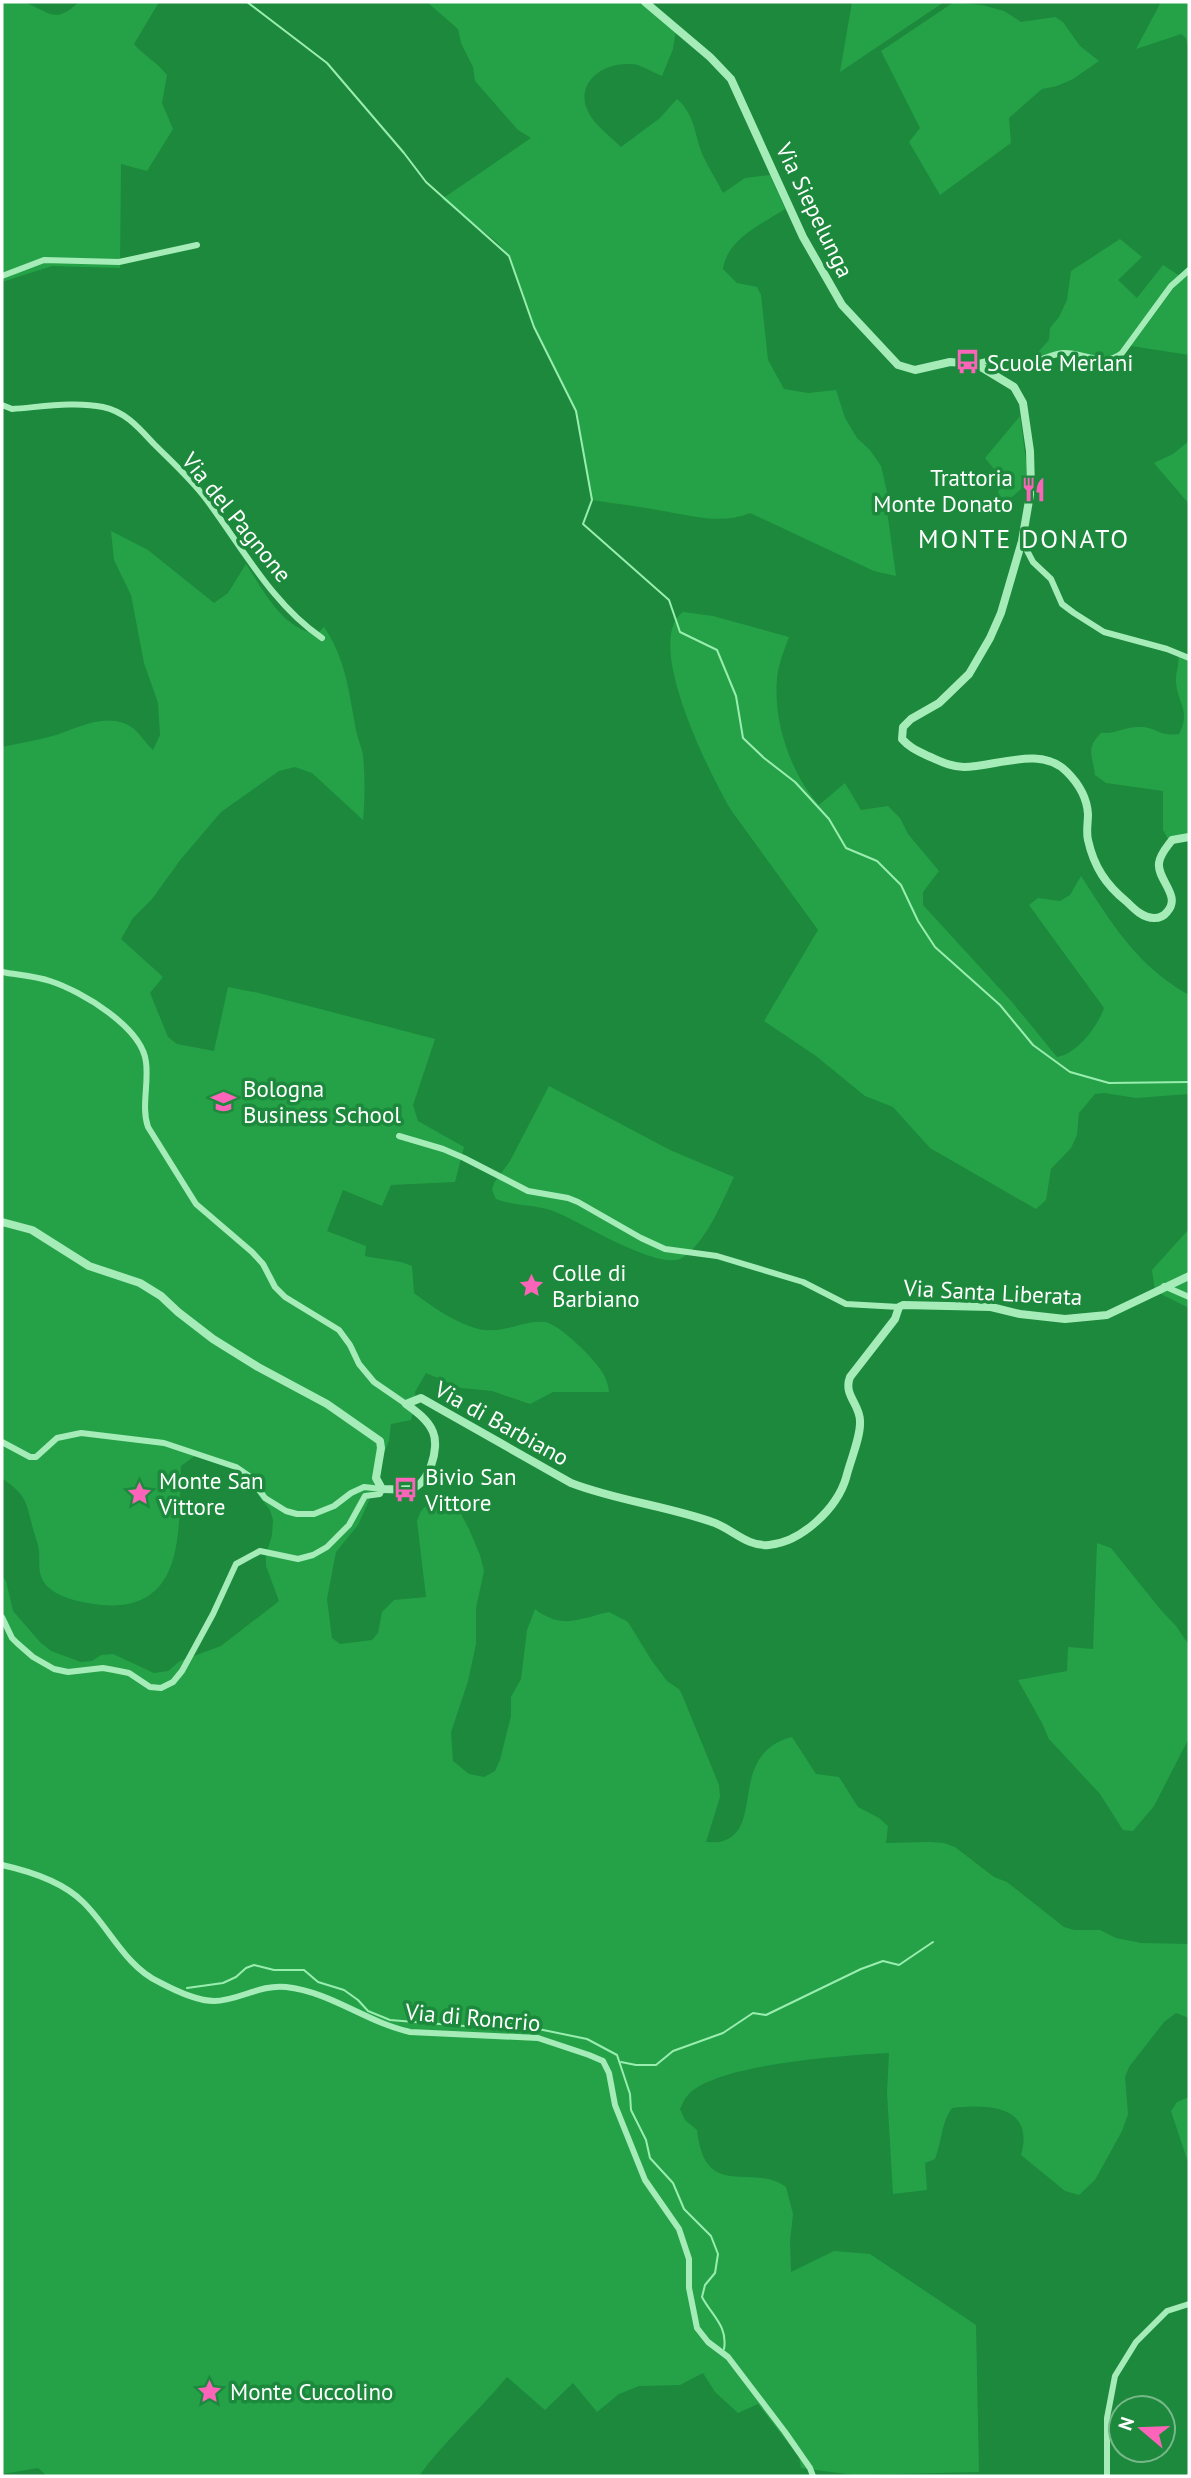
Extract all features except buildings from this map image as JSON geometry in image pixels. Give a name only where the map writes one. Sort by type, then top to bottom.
[{"type":"street","name":"Via Siepelunga","points":[[645,2],[710,57],[731,79],[803,237],[816,257],[832,292],[842,305],[898,365],[906,369],[915,370],[950,362],[976,364]]},
{"type":"street","points":[[2,276],[44,260],[119,262],[197,245]]},
{"type":"street","points":[[976,364],[993,360],[1034,362],[1064,353],[1115,359],[1171,286],[1189,270]]},
{"type":"street","points":[[976,364],[1014,387],[1023,403],[1030,458],[1031,489],[1027,518],[1001,613],[990,638],[969,674],[939,704],[911,719],[903,727],[902,739],[909,747],[949,766],[963,767],[1030,759],[1047,761],[1065,769],[1080,786],[1088,812],[1087,837],[1095,865],[1107,884],[1143,915],[1154,918],[1163,916],[1171,908],[1172,893],[1161,877],[1159,864],[1162,854],[1172,840],[1189,837]]},
{"type":"street","name":"Via del Pagnone","points":[[2,405],[12,409],[84,405],[105,407],[126,416],[206,498],[251,564],[305,627],[322,638]]},
{"type":"street","points":[[1022,541],[1033,562],[1051,579],[1062,604],[1074,613],[1104,632],[1167,649],[1189,658]]},
{"type":"street","points":[[2,972],[36,977],[62,986],[108,1013],[135,1037],[147,1063],[145,1116],[148,1127],[188,1193],[202,1210],[252,1252],[263,1264],[275,1287],[285,1297],[340,1330],[369,1377],[406,1404]]},
{"type":"street","name":"Via Santa Liberata","points":[[400,1136],[454,1154],[528,1191],[578,1202],[665,1249],[717,1256],[803,1282],[846,1304],[991,1307],[1020,1314],[1065,1319],[1107,1315],[1189,1276]]},
{"type":"street","points":[[2,1222],[32,1230],[89,1266],[139,1283],[161,1296],[213,1339],[327,1404],[380,1441],[382,1448],[376,1478],[382,1489]]},
{"type":"street","points":[[1164,1286],[1189,1297]]},
{"type":"street","name":"Via di Barbiano","points":[[382,1489],[410,1489],[417,1486],[428,1470],[435,1453],[435,1438],[428,1423],[406,1404],[417,1399],[426,1399],[571,1483],[594,1492],[656,1505],[718,1524],[749,1542],[769,1545],[797,1536],[827,1511],[845,1482],[860,1433],[860,1417],[847,1385],[850,1377],[895,1319],[898,1307]]},
{"type":"street","points":[[2,1442],[30,1457],[36,1457],[57,1438],[81,1433],[164,1443],[236,1467],[249,1476],[265,1498],[298,1514],[314,1514],[334,1506],[364,1487],[382,1489]]},
{"type":"street","points":[[2,1617],[17,1643],[33,1657],[54,1669],[68,1672],[103,1668],[129,1673],[150,1687],[161,1688],[173,1682],[182,1671],[236,1564],[260,1551],[298,1559],[313,1555],[327,1547],[349,1525],[366,1496],[380,1494],[382,1489]]},
{"type":"street","name":"Via di Roncrio","points":[[2,1865],[48,1879],[82,1900],[137,1968],[157,1982],[202,1999],[216,2001],[267,1987],[284,1986],[340,2001],[369,2019],[400,2029],[459,2035],[538,2038],[603,2061],[609,2074],[615,2105],[645,2180],[679,2229],[689,2259],[689,2288],[697,2328],[708,2342],[728,2357],[785,2432],[813,2476]]},
{"type":"street","points":[[1107,2476],[1107,2418],[1115,2376],[1136,2342],[1167,2311],[1189,2304]]},
{"type":"green space","points":[[22,1],[57,15],[79,2],[159,2],[134,44],[167,75],[162,103],[173,129],[147,171],[121,164],[120,268],[52,266],[2,282],[2,2]]},
{"type":"green space","points":[[427,2],[643,2],[676,30],[673,49],[662,76],[635,64],[609,67],[600,71],[587,85],[585,104],[596,124],[621,147],[660,118],[677,99],[690,116],[702,154],[723,193],[745,178],[770,175],[785,209],[738,241],[726,258],[723,269],[737,283],[757,287],[761,295],[768,360],[784,389],[808,393],[836,390],[845,418],[857,438],[881,466],[887,492],[896,576],[874,571],[750,513],[730,518],[710,518],[592,500],[576,411],[534,327],[509,256],[497,242],[442,199],[531,138],[518,130],[475,81],[473,67],[461,43],[458,29]]},
{"type":"green space","points":[[852,2],[944,2],[840,72]]},
{"type":"green space","points":[[954,2],[1004,11],[1021,22],[1055,17],[1063,22],[1080,46],[1099,61],[1073,79],[1042,89],[1009,118],[1011,143],[940,195],[909,142],[920,128],[881,51]]},
{"type":"green space","points":[[1161,2],[1189,2],[1189,51],[1186,38],[1181,34],[1136,49]]},
{"type":"green space","points":[[1120,239],[1142,257],[1118,280],[1137,298],[1163,265],[1180,276],[1115,359],[1064,353],[1034,362],[1033,358],[1049,340],[1050,328],[1067,300],[1071,271]]},
{"type":"green space","points":[[1189,273],[1189,355],[1131,346],[1178,282]]},
{"type":"green space","points":[[1020,416],[1026,485],[1012,497],[1005,499],[998,496],[1000,476],[985,458]]},
{"type":"green space","points":[[1189,441],[1189,504],[1154,463],[1173,454]]},
{"type":"green space","points":[[111,531],[148,550],[214,603],[228,593],[246,564],[267,597],[284,617],[305,631],[317,634],[324,627],[341,662],[363,755],[363,820],[312,773],[295,767],[279,771],[221,812],[181,859],[152,899],[133,918],[121,939],[163,977],[150,993],[168,1037],[177,1044],[214,1051],[228,987],[435,1039],[413,1105],[418,1121],[464,1147],[455,1182],[391,1185],[382,1206],[343,1190],[327,1231],[366,1246],[365,1256],[412,1266],[414,1293],[459,1322],[485,1330],[536,1322],[551,1324],[592,1359],[608,1386],[609,1392],[553,1392],[530,1404],[492,1391],[461,1388],[426,1373],[415,1392],[416,1401],[411,1420],[391,1424],[389,1441],[380,1462],[374,1489],[358,1525],[336,1552],[327,1599],[332,1638],[340,1644],[372,1640],[378,1633],[382,1612],[394,1600],[426,1597],[417,1521],[428,1504],[439,1499],[450,1502],[460,1512],[469,1529],[484,1571],[476,1608],[476,1644],[468,1681],[451,1732],[453,1761],[469,1774],[484,1777],[495,1771],[500,1760],[511,1716],[511,1697],[521,1679],[527,1630],[535,1609],[562,1621],[579,1620],[609,1612],[628,1622],[652,1661],[667,1681],[679,1689],[683,1697],[719,1785],[720,1797],[706,1842],[721,1842],[735,1833],[742,1822],[753,1774],[760,1759],[772,1746],[792,1737],[816,1774],[839,1777],[858,1807],[888,1826],[886,1843],[929,1842],[955,1847],[994,1877],[1007,1882],[1064,1927],[1074,1930],[1100,1930],[1116,1938],[1141,1943],[1189,1944],[1189,2018],[1176,2013],[1164,2022],[1129,2067],[1125,2077],[1128,2114],[1122,2131],[1095,2180],[1079,2195],[1065,2191],[1021,2155],[1024,2138],[1015,2117],[1005,2111],[980,2107],[952,2108],[935,2159],[925,2163],[927,2190],[893,2194],[887,2093],[889,2053],[783,2063],[725,2076],[703,2084],[688,2095],[680,2109],[685,2120],[697,2130],[702,2152],[709,2166],[719,2173],[772,2180],[786,2187],[793,2214],[791,2272],[834,2251],[870,2254],[976,2325],[979,2472],[854,2475],[801,2468],[799,2457],[758,2404],[738,2413],[715,2392],[703,2373],[680,2385],[639,2386],[619,2394],[597,2412],[573,2383],[545,2410],[507,2377],[419,2476],[47,2476],[38,2468],[2,2474],[2,1575],[13,1611],[51,1651],[81,1662],[113,1654],[154,1673],[168,1671],[180,1661],[221,1646],[279,1601],[266,1566],[272,1535],[273,1520],[270,1510],[240,1472],[196,1455],[181,1466],[177,1538],[173,1561],[164,1580],[150,1595],[130,1603],[102,1605],[66,1597],[47,1586],[40,1574],[38,1548],[26,1503],[20,1493],[2,1478],[2,747],[56,735],[90,723],[117,721],[130,726],[153,750],[160,735],[158,703],[144,663],[131,595],[114,560]]},
{"type":"green space","points":[[683,612],[713,616],[789,637],[778,674],[778,712],[786,746],[800,778],[819,805],[845,783],[861,810],[888,806],[900,818],[908,834],[939,871],[923,892],[923,905],[1012,1002],[1057,1057],[1072,1051],[1086,1038],[1104,1008],[1029,905],[1038,898],[1060,901],[1070,895],[1081,876],[1140,958],[1189,995],[1189,1094],[1136,1098],[1095,1094],[1079,1113],[1077,1135],[1071,1148],[1051,1169],[1046,1200],[1036,1209],[930,1148],[893,1107],[865,1096],[816,1056],[764,1021],[818,930],[731,810],[696,740],[675,678],[670,650],[672,627]]},
{"type":"green space","points":[[1178,654],[1189,658],[1189,836],[1168,839],[1163,830],[1163,791],[1106,783],[1095,775],[1091,753],[1093,744],[1101,733],[1140,727],[1167,734],[1179,734],[1184,713],[1176,683]]},
{"type":"green space","points":[[549,1086],[670,1150],[734,1177],[712,1221],[691,1251],[682,1258],[656,1258],[550,1210],[496,1199],[492,1190],[494,1183],[510,1161]]},
{"type":"green space","points":[[1189,1229],[1189,1308],[1155,1291],[1152,1270]]},
{"type":"green space","points":[[1097,1543],[1111,1548],[1189,1645],[1189,1738],[1154,1806],[1133,1831],[1123,1830],[1100,1794],[1049,1739],[1018,1680],[1067,1671],[1068,1647],[1093,1649]]},
{"type":"green space","points":[[1189,2097],[1189,2165],[1171,2111],[1177,2102]]},
{"type":"waterway","points":[[247,2],[327,63],[426,182],[509,256],[534,327],[576,411],[592,500],[583,524],[669,600],[680,632],[717,650],[736,696],[743,738],[795,782],[829,819],[846,848],[877,861],[901,885],[918,921],[935,947],[1000,1005],[1033,1045],[1070,1072],[1109,1083],[1189,1082]]},
{"type":"waterway","points":[[621,2062],[656,2065],[673,2051],[723,2033],[753,2013],[766,2015],[883,1961],[899,1965],[933,1942]]},
{"type":"waterway","points":[[187,1988],[223,1983],[254,1965],[274,1970],[304,1970],[318,1982],[344,1990],[368,2011],[390,2020],[465,2026],[514,2024],[587,2039],[617,2055],[630,2094],[631,2110],[646,2140],[650,2158],[673,2183],[684,2209],[711,2236],[718,2254],[715,2273],[705,2285],[702,2297],[724,2334],[724,2349]]},
{"type":"place","name":"Scuole Merlani","points":[[967,362]]},
{"type":"place","name":"Trattoria Monte Donato","points":[[1033,490]]},
{"type":"place","name":"Bologna Business School","points":[[223,1101]]},
{"type":"place","name":"Colle di Barbiano","points":[[532,1285]]},
{"type":"place","name":"Bivio San Vittore","points":[[405,1489]]},
{"type":"place","name":"Monte San Vittore","points":[[139,1493]]},
{"type":"place","name":"Monte Cuccolino","points":[[210,2391]]},
{"type":"district","name":"MONTE DONATO","points":[[1024,538]]}]
